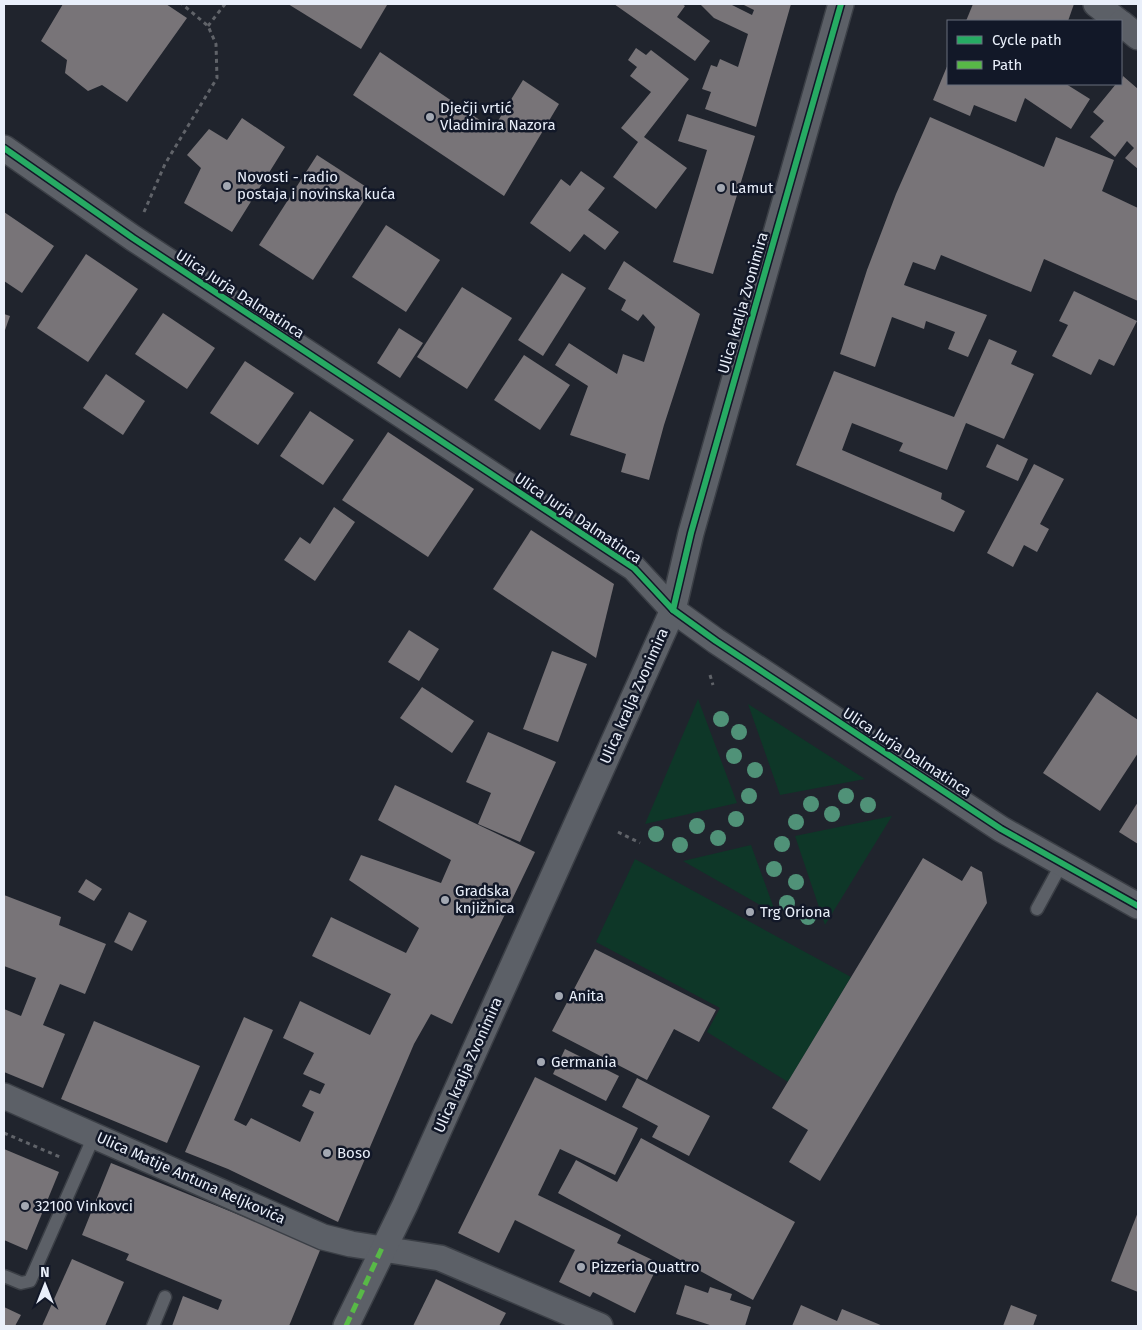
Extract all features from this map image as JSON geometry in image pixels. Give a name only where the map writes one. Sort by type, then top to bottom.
[{"type":"street","name":"Ulica kralja Zvonimira","points":[[346,1326],[413,1187],[673,610],[694,524],[841,4]]},
{"type":"street","points":[[1096,4],[1116,20]]},
{"type":"street","points":[[1122,25],[1138,38]]},
{"type":"street","name":"Ulica Jurja Dalmatinca","points":[[4,148],[133,238],[634,568],[673,610],[716,641],[1001,829],[1138,906]]},
{"type":"street","name":"Ulica Matije Antuna Reljkovića","points":[[4,1096],[323,1236],[440,1258],[600,1326]]},
{"type":"lane","points":[[1037,910],[1062,863]]},
{"type":"lane","points":[[4,1276],[20,1283],[30,1281],[94,1136]]},
{"type":"lane","points":[[153,1326],[165,1297]]},
{"type":"path","points":[[133,238],[165,164],[217,78],[216,44],[208,26],[182,4]]},
{"type":"path","points":[[208,26],[224,4]]},
{"type":"path","points":[[710,675],[713,684]]},
{"type":"path","points":[[618,832],[640,843]]},
{"type":"path","points":[[4,1133],[81,1167]]},
{"type":"green space","points":[[698,699],[737,803],[645,824]]},
{"type":"green space","points":[[748,704],[865,779],[780,795]]},
{"type":"green space","points":[[892,816],[825,925],[795,836]]},
{"type":"green space","points":[[751,845],[776,914],[683,861]]},
{"type":"green space","points":[[635,859],[851,977],[788,1082],[707,1032],[720,1008],[596,942]]},
{"type":"building","points":[[63,4],[166,4],[187,18],[127,102],[102,85],[88,91],[65,73],[67,60],[41,41]]},
{"type":"building","points":[[288,4],[385,4],[387,5],[361,49]]},
{"type":"building","points":[[614,4],[682,4],[685,6],[677,17],[710,41],[695,61]]},
{"type":"building","points":[[700,4],[730,4],[752,15],[754,10],[742,4],[791,4],[756,127],[705,109],[711,92],[702,89],[711,65],[717,67],[720,59],[738,67],[748,34],[714,18]]},
{"type":"building","points":[[973,4],[1074,4],[1068,20],[966,20]]},
{"type":"building","points":[[636,48],[646,55],[651,50],[689,79],[644,137],[687,168],[656,209],[613,177],[638,142],[621,128],[651,92],[630,76],[637,67],[628,60]]},
{"type":"building","name":"Dječji vrtić Vladimira Nazora","points":[[380,52],[493,129],[523,80],[559,104],[504,196],[353,95]]},
{"type":"building","points":[[947,66],[947,85],[1068,85],[1090,99],[1071,129],[1025,98],[1016,122],[974,105],[970,116],[933,100]]},
{"type":"building","points":[[1123,76],[1138,89],[1138,169],[1125,158],[1134,148],[1127,141],[1115,157],[1090,137],[1104,121],[1093,112],[1115,85],[1122,85]]},
{"type":"building","points":[[687,114],[755,136],[713,274],[673,262],[707,150],[678,141]]},
{"type":"building","points":[[930,117],[1044,167],[1056,137],[1114,160],[1102,191],[1138,208],[1138,301],[1044,259],[1031,292],[941,255],[935,270],[913,262],[904,285],[987,315],[968,357],[948,349],[955,332],[926,321],[924,329],[892,317],[875,367],[840,354],[867,270],[896,194]]},
{"type":"building","name":"Novosti - radio postaja i novinska kuća","points":[[242,118],[285,147],[232,232],[184,203],[201,168],[187,155],[209,129],[227,140]]},
{"type":"building","points":[[317,155],[371,190],[313,280],[259,245]]},
{"type":"building","points":[[581,171],[605,188],[588,210],[619,232],[605,250],[584,234],[570,252],[530,223],[561,179],[570,186]]},
{"type":"building","points":[[4,212],[54,246],[22,293],[4,281]]},
{"type":"building","points":[[386,225],[440,260],[406,312],[352,277]]},
{"type":"building","points":[[86,254],[138,289],[88,362],[37,328]]},
{"type":"building","points":[[624,261],[700,314],[664,425],[649,480],[621,472],[626,454],[570,435],[588,386],[555,365],[569,343],[617,374],[623,354],[644,362],[655,327],[643,314],[638,321],[621,310],[626,300],[608,289]]},
{"type":"building","points":[[562,273],[586,288],[543,356],[518,340]]},
{"type":"building","points":[[462,287],[512,318],[467,389],[417,357]]},
{"type":"building","points":[[1074,291],[1137,321],[1114,366],[1099,359],[1091,375],[1052,356],[1068,325],[1059,321]]},
{"type":"building","points":[[163,313],[215,348],[187,389],[135,354]]},
{"type":"building","points":[[4,314],[10,316],[4,333]]},
{"type":"building","points":[[399,328],[423,343],[400,378],[377,363]]},
{"type":"building","points":[[989,339],[1017,351],[1011,364],[1034,374],[1004,439],[966,423],[947,470],[899,451],[903,443],[852,423],[842,450],[942,493],[941,499],[965,511],[954,532],[796,465],[834,371],[954,417]]},
{"type":"building","points":[[524,355],[570,385],[540,430],[494,400]]},
{"type":"building","points":[[245,361],[294,393],[258,445],[210,413]]},
{"type":"building","points":[[106,374],[145,401],[123,435],[83,408]]},
{"type":"building","points":[[310,411],[354,440],[323,485],[280,456]]},
{"type":"building","points":[[388,432],[474,489],[428,557],[342,500]]},
{"type":"building","points":[[997,444],[1028,459],[1018,481],[986,467]]},
{"type":"building","points":[[1034,464],[1064,479],[1040,524],[1049,529],[1037,552],[1024,545],[1013,567],[987,553]]},
{"type":"building","points":[[334,507],[355,522],[315,581],[284,560],[300,537],[310,544]]},
{"type":"building","points":[[531,530],[614,584],[596,658],[493,589]]},
{"type":"building","points":[[409,630],[439,649],[419,681],[388,662]]},
{"type":"building","points":[[552,651],[587,664],[558,742],[523,729]]},
{"type":"building","points":[[422,687],[474,721],[452,753],[400,718]]},
{"type":"building","points":[[1097,692],[1138,720],[1138,753],[1100,811],[1043,773]]},
{"type":"building","points":[[488,732],[556,762],[520,842],[478,824],[491,793],[466,782]]},
{"type":"building","points":[[395,785],[535,852],[452,1024],[431,1014],[414,1044],[338,1222],[228,1169],[185,1152],[244,1017],[273,1030],[234,1120],[246,1126],[251,1118],[300,1142],[314,1112],[302,1106],[310,1090],[320,1094],[325,1084],[303,1074],[314,1053],[283,1038],[300,1001],[370,1035],[391,994],[312,956],[331,917],[406,953],[419,928],[349,880],[361,855],[441,883],[451,860],[378,820]]},
{"type":"building","points":[[1138,802],[1138,844],[1119,832]]},
{"type":"building","points":[[923,858],[962,881],[971,866],[982,872],[987,903],[820,1181],[789,1162],[808,1130],[772,1108]]},
{"type":"building","points":[[86,879],[102,889],[94,901],[78,892]]},
{"type":"building","points":[[4,895],[61,917],[59,925],[106,944],[85,994],[60,984],[43,1025],[65,1034],[43,1088],[4,1072],[4,1009],[21,1016],[36,978],[4,966]]},
{"type":"building","points":[[129,912],[147,921],[132,951],[114,942]]},
{"type":"building","points":[[595,949],[716,1010],[699,1042],[674,1029],[647,1080],[552,1031]]},
{"type":"building","points":[[94,1021],[200,1066],[167,1143],[61,1099]]},
{"type":"building","points":[[565,1049],[619,1076],[606,1101],[553,1074]]},
{"type":"building","points":[[535,1077],[638,1128],[615,1175],[560,1149],[538,1195],[621,1235],[617,1243],[659,1263],[635,1313],[593,1292],[590,1297],[559,1282],[575,1250],[515,1220],[499,1253],[458,1233]]},
{"type":"building","points":[[637,1078],[710,1116],[689,1156],[652,1137],[658,1126],[622,1107]]},
{"type":"building","points":[[641,1138],[795,1222],[753,1300],[558,1193],[576,1160],[617,1182]]},
{"type":"building","name":"32100 Vinkovci","points":[[4,1149],[59,1172],[27,1250],[4,1240]]},
{"type":"building","points":[[111,1163],[321,1248],[289,1326],[172,1326],[183,1296],[218,1310],[222,1300],[126,1260],[129,1254],[82,1235]]},
{"type":"building","points":[[1138,1212],[1138,1292],[1111,1281]]},
{"type":"building","points":[[72,1259],[124,1282],[105,1326],[42,1326]]},
{"type":"building","points":[[436,1279],[506,1313],[499,1326],[413,1326]]},
{"type":"building","points":[[685,1285],[708,1293],[710,1287],[732,1294],[730,1300],[751,1307],[745,1326],[713,1326],[676,1314]]},
{"type":"building","points":[[801,1305],[837,1321],[842,1309],[883,1326],[792,1326]]},
{"type":"building","points":[[1011,1305],[1037,1315],[1033,1326],[1003,1326]]},
{"type":"building","points":[[4,1307],[21,1315],[15,1326],[4,1326]]},
{"type":"marked path","points":[[346,1326],[382,1248]]},
{"type":"cycle path","points":[[673,610],[691,533],[841,4]]},
{"type":"cycle path","points":[[4,148],[133,238],[634,568],[673,610],[716,641],[1001,829],[1138,906]]},
{"type":"place","name":"Dječji vrtić Vladimira Nazora","points":[[430,117]]},
{"type":"place","name":"Novosti - radio postaja i novinska kuća","points":[[227,186]]},
{"type":"place","name":"Lamut","points":[[721,188]]},
{"type":"place","name":"Gradska knjižnica","points":[[445,900]]},
{"type":"place","name":"Trg Oriona","points":[[750,912]]},
{"type":"place","name":"Anita","points":[[559,996]]},
{"type":"place","name":"Germania","points":[[541,1062]]},
{"type":"place","name":"Boso","points":[[327,1153]]},
{"type":"place","name":"32100 Vinkovci","points":[[25,1206]]},
{"type":"place","name":"Pizzeria Quattro","points":[[581,1267]]}]
